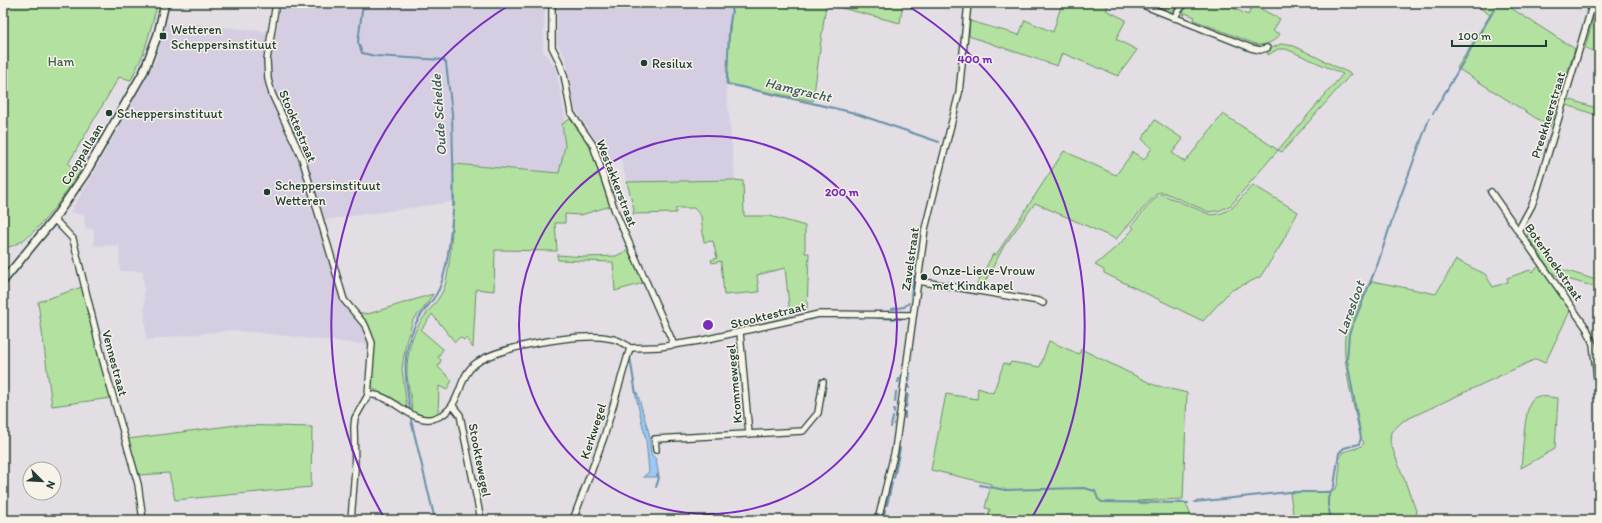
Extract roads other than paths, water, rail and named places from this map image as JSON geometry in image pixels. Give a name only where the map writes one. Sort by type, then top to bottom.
[{"type":"street","name":"Cooppallaan","points":[[3,281],[54,219],[85,174],[144,71],[158,34],[165,3]]},
{"type":"street","name":"Stooktestraat","points":[[276,3],[268,60],[268,79],[272,94],[302,158],[344,300],[365,325],[370,334],[372,343],[368,396]]},
{"type":"street","name":"Westakkerstraat","points":[[552,3],[552,47],[559,60],[564,75],[571,112],[593,145],[615,211],[674,345]]},
{"type":"street","name":"Zavelstraat","points":[[878,520],[895,450],[925,229],[959,93],[968,3]]},
{"type":"street","points":[[1138,3],[1251,48],[1260,50],[1267,48]]},
{"type":"street","points":[[1174,18],[1184,3]]},
{"type":"street","name":"Preekheerstraat","points":[[1518,231],[1532,205],[1536,194],[1593,3]]},
{"type":"street","name":"Boterhoekstraat","points":[[1491,192],[1589,333],[1593,344],[1599,394]]},
{"type":"street","name":"Vennestraat","points":[[54,219],[73,239],[104,365],[138,484],[143,520]]},
{"type":"street","points":[[918,281],[1039,301],[1043,303]]},
{"type":"street","name":"Stooktestraat","points":[[453,406],[468,370],[474,364],[489,356],[541,341],[597,337],[608,338],[624,343],[630,348],[674,345],[740,333],[820,314],[913,315]]},
{"type":"street","name":"Krommewegel","points":[[740,333],[749,434]]},
{"type":"street","name":"Kerkwegel","points":[[573,520],[604,437],[626,355],[630,348]]},
{"type":"street","name":"Krommewegel","points":[[656,450],[656,439],[803,431],[818,413],[823,382]]},
{"type":"street","points":[[351,520],[355,470],[355,418],[368,396],[379,396],[426,420],[435,419],[446,413],[453,406]]},
{"type":"street","name":"Stooktewegel","points":[[453,406],[460,415],[481,520]]},
{"type":"water","points":[[635,392],[637,392],[649,433],[651,454],[656,459],[659,477],[643,477],[649,472],[646,440]]},
{"type":"waterway","name":"Oude Schelde","points":[[363,3],[358,42],[362,53],[375,56],[444,60],[446,63],[452,113],[454,206]]},
{"type":"waterway","name":"Hamgracht","points":[[733,3],[729,29],[728,84],[851,112],[939,142]]},
{"type":"waterway","name":"Hamgracht","points":[[815,3],[823,3]]},
{"type":"waterway","name":"Laresloot","points":[[1433,113],[1498,3]]},
{"type":"waterway","points":[[3,21],[7,23]]},
{"type":"waterway","name":"Laresloot","points":[[1331,520],[1328,498],[1334,486],[1339,453],[1344,448],[1359,444],[1361,438],[1347,360],[1349,334],[1378,263],[1393,217],[1429,119]]},
{"type":"waterway","name":"Oude Schelde","points":[[410,410],[406,376],[406,355],[408,345],[416,323],[433,299],[441,284],[448,257],[453,211]]},
{"type":"waterway","points":[[911,296],[914,276]]},
{"type":"waterway","points":[[892,309],[904,307],[909,303]]},
{"type":"waterway","points":[[878,318],[901,319]]},
{"type":"waterway","points":[[630,358],[636,394]]},
{"type":"waterway","points":[[909,382],[910,373]]},
{"type":"waterway","points":[[895,402],[896,392]]},
{"type":"waterway","points":[[906,407],[908,394]]},
{"type":"waterway","points":[[905,412],[905,418]]},
{"type":"waterway","points":[[891,427],[893,417]]},
{"type":"waterway","name":"Oude Schelde","points":[[411,420],[435,520]]},
{"type":"waterway","points":[[894,478],[900,448]]},
{"type":"waterway","points":[[656,487],[659,478],[657,475]]},
{"type":"waterway","points":[[887,505],[892,483]]},
{"type":"waterway","points":[[980,485],[1005,490],[1084,488],[1095,491],[1098,499],[1102,502],[1188,503]]},
{"type":"waterway","points":[[1195,502],[1289,492],[1331,492]]},
{"type":"waterway","points":[[884,517],[885,510]]},
{"type":"place","name":"Wetteren Scheppersinstituut","points":[[163,36]]},
{"type":"place","name":"Resilux","points":[[644,63]]},
{"type":"place","name":"Scheppersinstituut","points":[[109,113]]},
{"type":"place","name":"Scheppersinstituut Wetteren","points":[[267,192]]},
{"type":"place","name":"Onze-Lieve-Vrouw met Kindkapel","points":[[924,277]]},
{"type":"park label","name":"Ham","points":[[61,61]]}]
